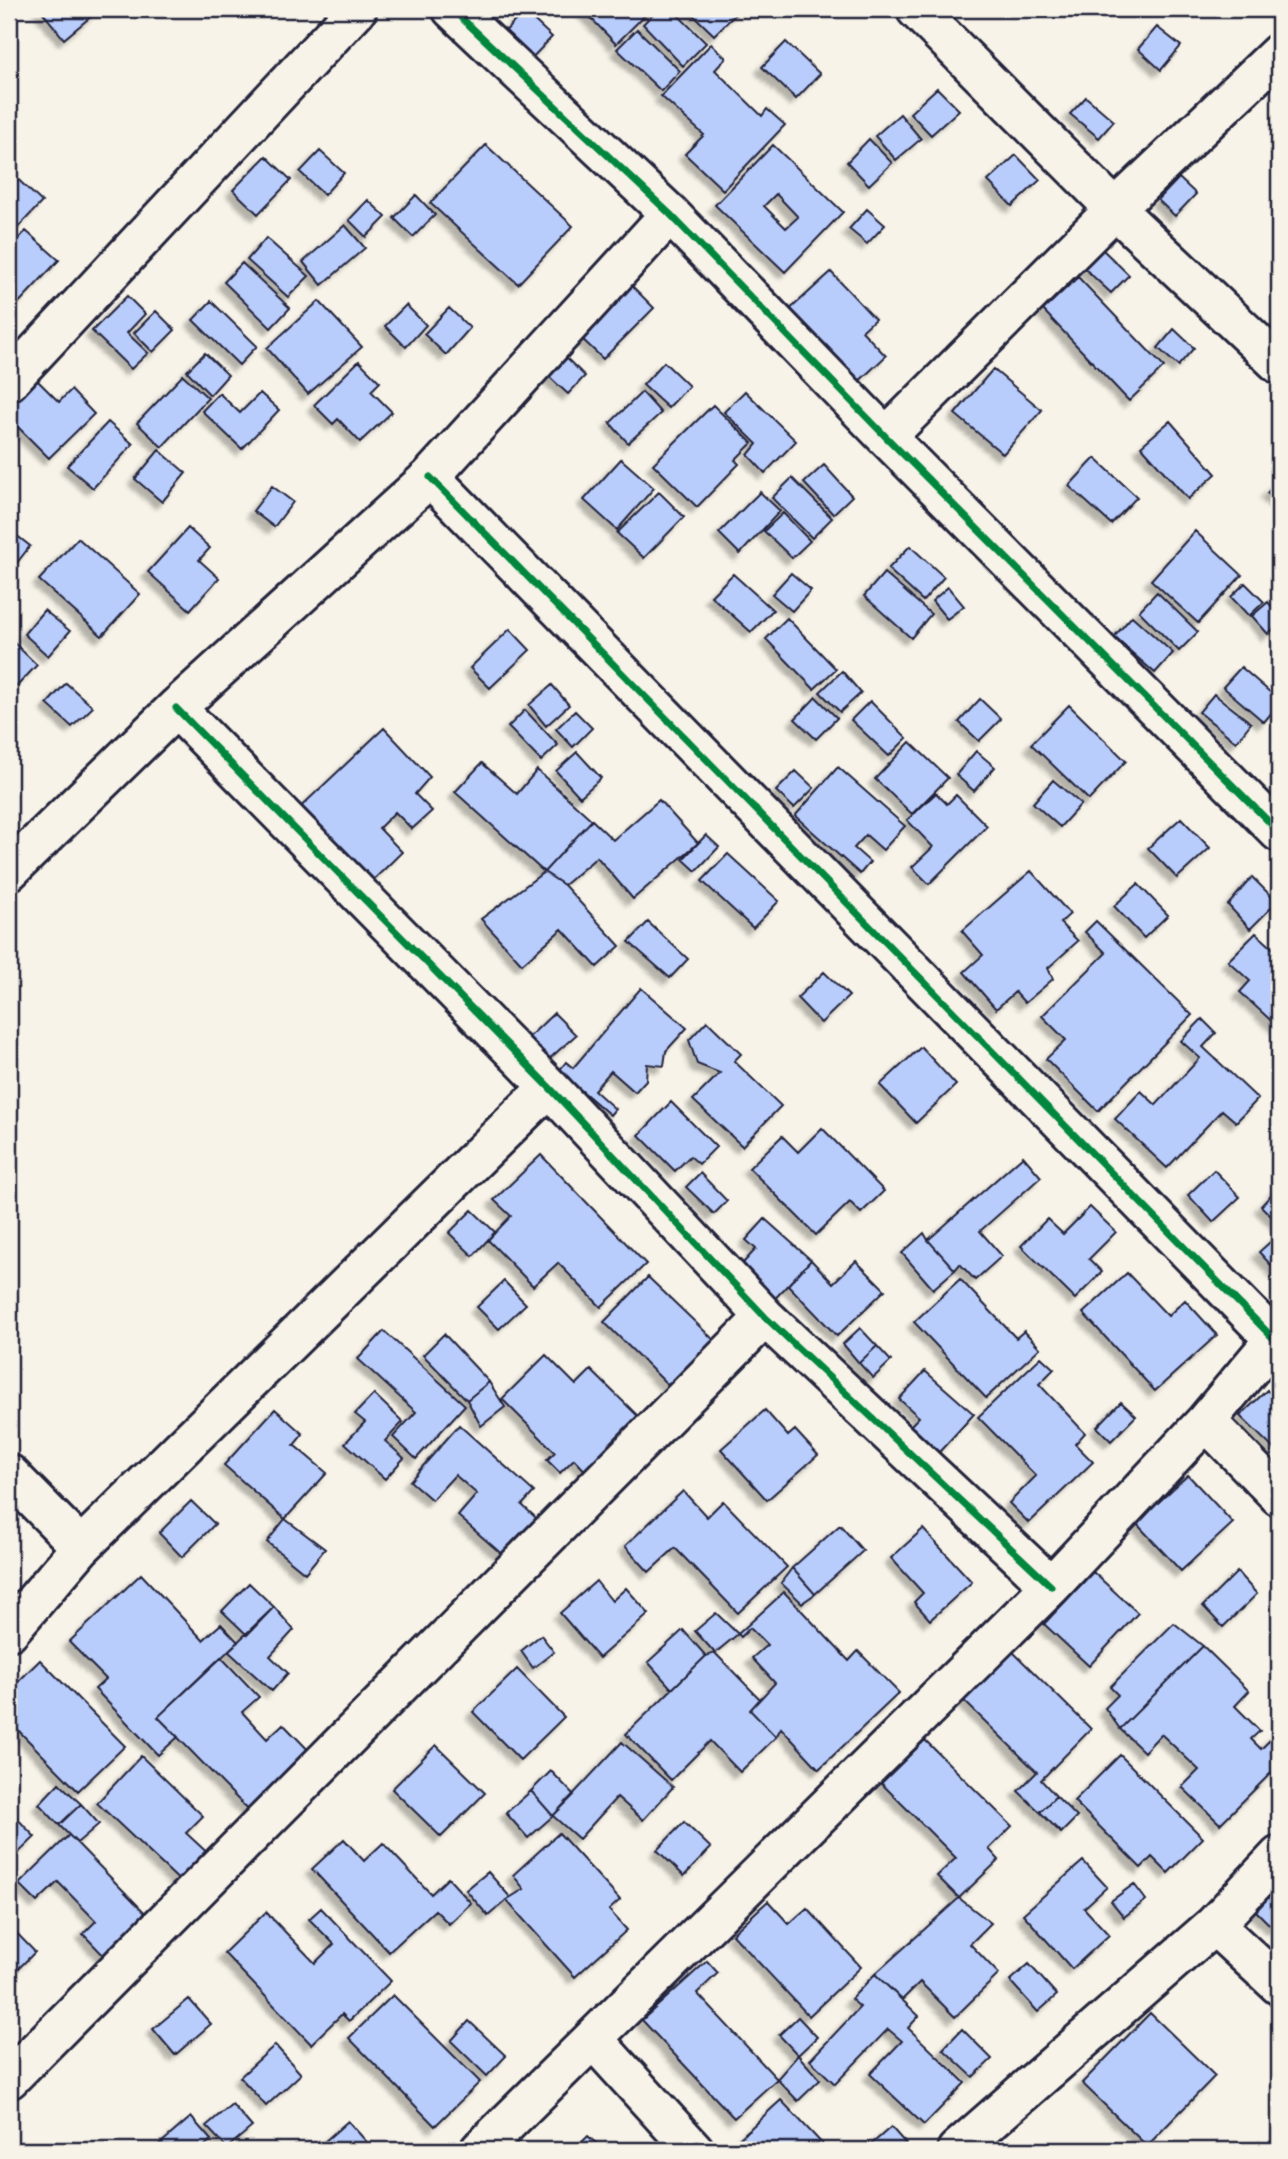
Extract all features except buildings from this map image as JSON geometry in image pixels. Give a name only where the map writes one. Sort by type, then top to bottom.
[{"type":"street","points":[[9,381],[357,9]]},
{"type":"street","points":[[452,9],[670,214],[886,437],[1279,832]]},
{"type":"street","points":[[916,9],[1115,209],[1279,364]]},
{"type":"street","points":[[886,437],[1115,209],[1279,53]]},
{"type":"street","points":[[9,872],[176,708],[430,477],[670,214]]},
{"type":"street","points":[[430,477],[1277,1337],[1206,1421],[1051,1586],[480,2150]]},
{"type":"street","points":[[176,708],[549,1087],[765,1317],[1051,1586]]},
{"type":"street","points":[[9,1631],[81,1547],[549,1087]]},
{"type":"street","points":[[9,2079],[765,1317]]},
{"type":"street","points":[[1206,1421],[1279,1496]]},
{"type":"street","points":[[9,1474],[81,1547]]},
{"type":"street","points":[[957,2150],[1214,1925],[1279,1856]]},
{"type":"street","points":[[1214,1925],[1279,1985]]},
{"type":"street","points":[[593,2039],[694,2150]]},
{"type":"cycle path","points":[[452,9],[670,214],[886,437],[1279,832]]},
{"type":"cycle path","points":[[430,477],[1274,1339]]},
{"type":"cycle path","points":[[176,708],[549,1087],[765,1317],[1051,1586]]}]
